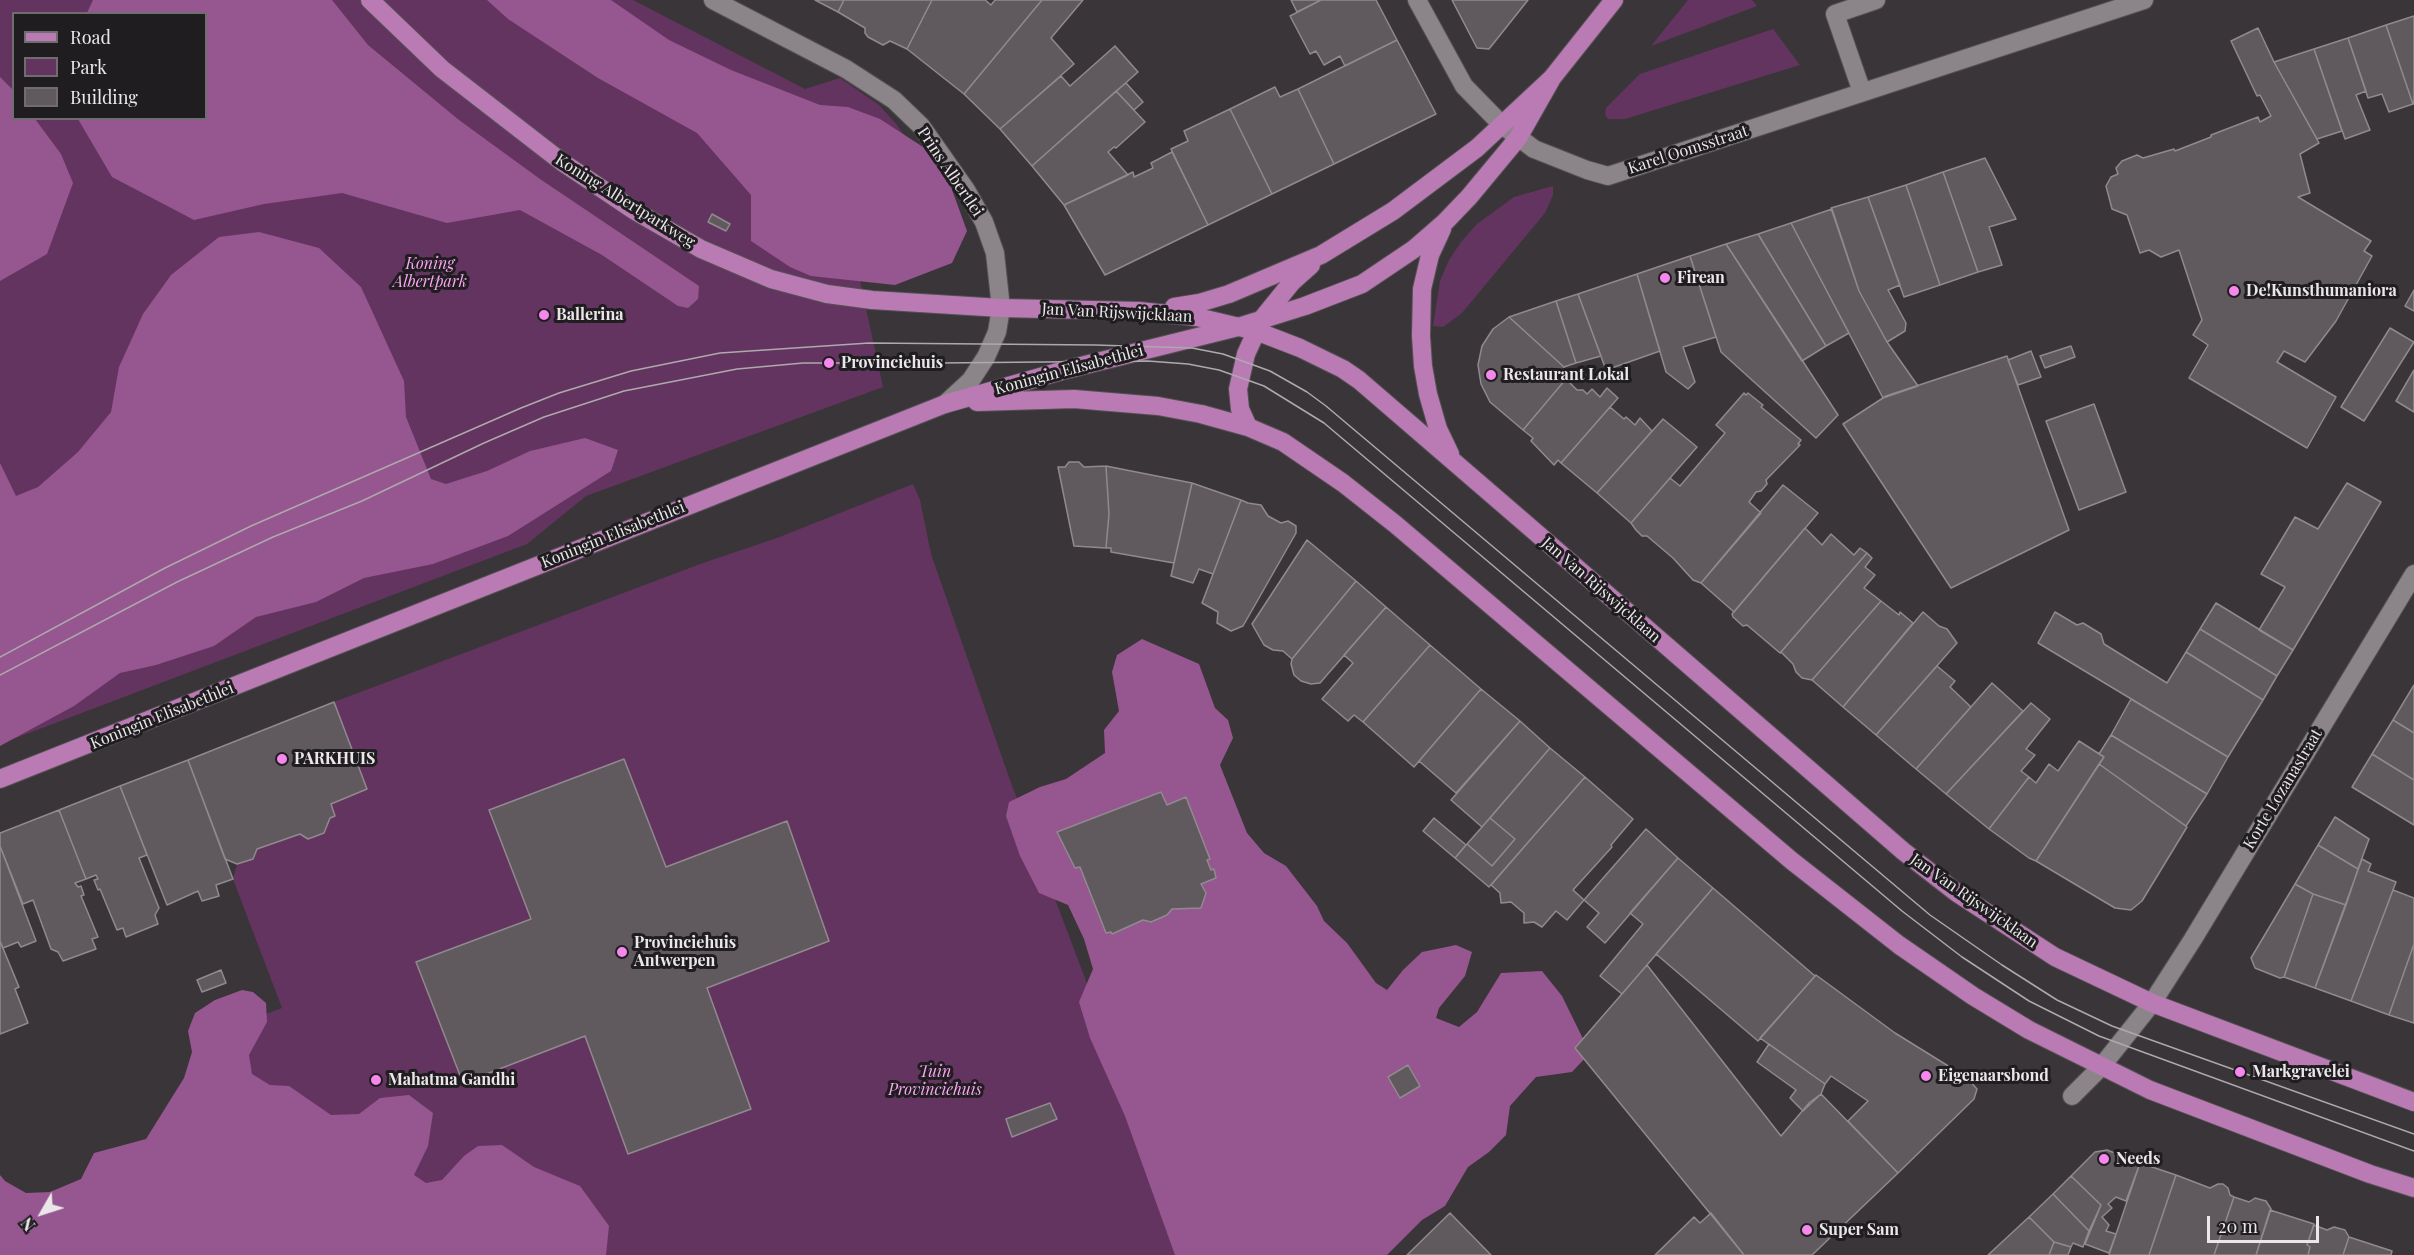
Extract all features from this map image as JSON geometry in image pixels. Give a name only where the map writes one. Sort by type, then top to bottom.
[{"type":"main road","name":"Koning Albertparkweg","points":[[370,0],[442,69],[562,162],[635,211],[701,249],[771,279],[827,294],[872,300],[1001,308]]},
{"type":"main road","points":[[1139,311],[1199,303],[1229,294],[1321,255],[1393,211],[1431,184],[1502,125],[1552,78],[1614,0]]},
{"type":"main road","points":[[1454,462],[1438,429],[1423,366],[1422,289],[1430,255],[1445,222],[1518,138],[1552,78]]},
{"type":"main road","name":"Koningin Elisabethlei","points":[[0,779],[945,404],[1044,376],[1238,327],[1259,325],[1362,284],[1406,255],[1445,222]]},
{"type":"main road","points":[[1248,427],[1240,409],[1238,389],[1246,354],[1259,325],[1292,282],[1321,255]]},
{"type":"main road","name":"Jan Van Rijswijcklaan","points":[[1001,308],[1139,311],[1197,316],[1238,327]]},
{"type":"main road","name":"Jan Van Rijswijcklaan","points":[[1259,325],[1359,380],[1902,851],[1957,893],[2055,957],[2152,1003],[2414,1102]]},
{"type":"main road","points":[[945,404],[1024,399],[1116,401],[1201,414],[1248,427],[1302,454],[1352,490],[1651,739],[1792,861],[1899,945],[2005,1017],[2101,1067],[2205,1112],[2370,1174],[2414,1188]]},
{"type":"street","name":"Prins Albertlei","points":[[712,0],[846,69],[894,100],[921,126],[966,190],[984,222],[994,253],[1001,308],[997,332],[986,357],[971,380],[945,404]]},
{"type":"street","name":"Karel Oomsstraat","points":[[1417,0],[1464,86],[1502,125],[1543,153],[1608,176],[2119,5],[2144,0]]},
{"type":"street","points":[[1862,92],[1836,14],[1876,0]]},
{"type":"street","name":"Korte Lozanastraat","points":[[2152,1003],[2414,574]]},
{"type":"street","points":[[2072,1096],[2101,1067],[2152,1003]]},
{"type":"green space","name":"Koning Albertpark","points":[[0,0],[633,0],[805,89],[840,78],[879,105],[897,125],[930,175],[854,253],[883,387],[586,496],[527,544],[0,744]]},
{"type":"green space","points":[[1688,0],[1752,0],[1757,6],[1651,46]]},
{"type":"green space","points":[[1773,29],[1800,65],[1625,119],[1608,119],[1605,115],[1606,108],[1640,74]]},
{"type":"green space","points":[[1553,186],[1553,195],[1545,213],[1462,313],[1443,327],[1433,326],[1440,281],[1449,260],[1461,242],[1477,224],[1514,197]]},
{"type":"green space","name":"Tuin Provinciehuis","points":[[913,484],[920,500],[931,554],[1011,783],[1190,1255],[157,1255],[218,1032],[282,1008],[233,879],[237,864],[253,859],[257,849],[300,834],[309,839],[324,833],[330,818],[334,702],[703,563],[777,538]],"holes":[[[624,759],[666,867],[787,821],[829,941],[707,988],[751,1109],[628,1154],[585,1036],[463,1083],[416,962],[531,918],[489,811]]]},
{"type":"shaded area","points":[[93,0],[332,0],[368,45],[459,120],[540,179],[699,286],[698,299],[688,308],[678,306],[602,255],[520,210],[447,223],[342,193],[264,204],[194,220],[112,177],[79,120],[207,120],[207,12],[87,12]]},
{"type":"shaded area","points":[[487,0],[611,0],[669,40],[731,70],[820,105],[848,107],[880,119],[923,147],[951,187],[967,231],[952,263],[895,285],[811,276],[790,267],[751,241],[751,195],[697,133],[598,78],[508,19]]},
{"type":"shaded area","points":[[0,77],[12,89],[12,120],[36,120],[61,154],[73,183],[47,254],[0,281]]},
{"type":"shaded area","points":[[259,232],[319,248],[361,287],[404,381],[406,417],[431,479],[446,484],[487,471],[530,451],[585,438],[618,450],[611,471],[508,536],[433,564],[364,578],[316,602],[256,617],[214,646],[156,665],[120,673],[74,706],[0,746],[0,463],[16,496],[38,487],[78,452],[111,412],[119,367],[143,314],[171,275],[219,237]]},
{"type":"shaded area","points":[[1142,639],[1199,664],[1215,708],[1228,720],[1233,738],[1220,765],[1247,833],[1264,853],[1286,866],[1317,906],[1324,921],[1347,943],[1376,983],[1387,990],[1422,952],[1456,945],[1472,952],[1465,976],[1439,1008],[1436,1018],[1459,1027],[1477,1012],[1501,973],[1542,971],[1562,996],[1590,1053],[1572,1072],[1536,1077],[1510,1106],[1506,1135],[1489,1152],[1468,1167],[1445,1206],[1422,1220],[1387,1255],[1175,1255],[1125,1116],[1090,1038],[1079,1002],[1093,969],[1084,939],[1068,905],[1039,893],[1020,856],[1006,816],[1009,802],[1040,787],[1066,779],[1105,753],[1104,730],[1119,711],[1112,672],[1117,655]]},
{"type":"shaded area","points":[[242,990],[253,992],[266,1003],[267,1022],[249,1055],[252,1074],[270,1085],[289,1086],[331,1115],[359,1114],[380,1098],[409,1095],[433,1113],[428,1146],[414,1175],[426,1183],[442,1180],[464,1156],[478,1146],[502,1145],[534,1167],[580,1186],[609,1226],[606,1255],[0,1255],[0,1175],[5,1181],[26,1193],[50,1192],[81,1179],[94,1153],[146,1139],[184,1078],[192,1052],[188,1031],[195,1013],[215,1000]]},
{"type":"building","points":[[815,0],[844,0],[838,12]]},
{"type":"building","points":[[844,0],[932,0],[907,49],[890,41],[883,45],[868,37],[865,28],[838,12]]},
{"type":"building","points":[[932,0],[985,0],[991,5],[995,0],[1042,0],[964,94],[907,49]]},
{"type":"building","points":[[1042,0],[1083,0],[1051,38],[1074,64],[1000,129],[964,94]]},
{"type":"building","points":[[1291,0],[1321,0],[1297,12]]},
{"type":"building","points":[[1321,0],[1376,0],[1397,40],[1345,66],[1340,56],[1324,65],[1316,51],[1310,54],[1290,16]]},
{"type":"building","points":[[1452,0],[1528,0],[1489,49],[1477,48]]},
{"type":"building","points":[[2414,16],[2414,104],[2413,104],[2386,25]]},
{"type":"building","points":[[2386,25],[2413,104],[2389,112],[2382,94],[2368,98],[2348,38]]},
{"type":"building","points":[[2258,28],[2319,143],[2300,154],[2310,193],[2298,197],[2371,241],[2364,251],[2372,256],[2336,321],[2305,362],[2284,351],[2277,362],[2336,397],[2307,448],[2189,378],[2208,345],[2193,335],[2202,320],[2179,250],[2161,257],[2149,250],[2140,253],[2127,215],[2112,209],[2106,186],[2111,177],[2118,174],[2116,168],[2122,161],[2137,155],[2143,158],[2174,149],[2175,151],[2258,117],[2260,122],[2271,116],[2260,95],[2257,96],[2231,41]]},
{"type":"building","points":[[2348,38],[2366,91],[2356,95],[2370,130],[2345,139],[2314,49]]},
{"type":"building","points":[[1397,40],[1436,114],[1334,164],[1298,89]]},
{"type":"building","points":[[1115,46],[1138,72],[1032,166],[1000,129],[1061,76],[1070,86]]},
{"type":"building","points":[[2314,49],[2342,131],[2317,139],[2274,62]]},
{"type":"building","points":[[1126,83],[1143,102],[1134,110],[1116,91]]},
{"type":"building","points":[[1275,87],[1280,97],[1298,89],[1334,164],[1272,194],[1230,109]]},
{"type":"building","points":[[1116,91],[1145,122],[1116,148],[1108,152],[1128,175],[1064,205],[1032,166]]},
{"type":"building","points":[[1230,109],[1272,194],[1208,225],[1171,149],[1188,141],[1184,131]]},
{"type":"building","points":[[1172,152],[1208,225],[1105,275],[1064,205],[1133,172],[1134,177],[1153,168],[1151,163]]},
{"type":"building","points":[[1985,158],[2016,219],[1989,227],[2002,265],[1978,272],[1943,172]]},
{"type":"building","points":[[1943,172],[1978,272],[1940,285],[1906,185]]},
{"type":"building","points":[[1906,185],[1940,285],[1904,297],[1868,197]]},
{"type":"building","points":[[1868,197],[1900,285],[1888,290],[1906,323],[1905,331],[1887,342],[1859,291],[1831,208]]},
{"type":"building","points":[[1832,209],[1859,291],[1887,342],[1918,386],[1883,398],[1791,223]]},
{"type":"building","points":[[712,214],[730,224],[726,231],[708,222]]},
{"type":"building","points":[[1791,223],[1849,333],[1826,346],[1758,234]]},
{"type":"building","points":[[1758,234],[1826,346],[1802,361],[1726,244]]},
{"type":"building","points":[[1726,244],[1838,415],[1816,438],[1721,352],[1690,256]]},
{"type":"building","points":[[1690,256],[1716,337],[1683,347],[1695,382],[1688,389],[1666,372],[1637,274]]},
{"type":"building","points":[[1637,274],[1660,351],[1606,370],[1578,294]]},
{"type":"building","points":[[2414,290],[2414,311],[2405,306]]},
{"type":"building","points":[[1578,294],[1601,356],[1576,363],[1556,301]]},
{"type":"building","points":[[1556,301],[1576,363],[1564,367],[1509,317]]},
{"type":"building","points":[[1509,317],[1564,367],[1561,378],[1566,379],[1523,430],[1490,402],[1481,384],[1478,365],[1482,346],[1493,329]]},
{"type":"building","points":[[2390,328],[2414,342],[2364,421],[2341,407]]},
{"type":"building","points":[[2071,346],[2075,357],[2045,368],[2040,356]]},
{"type":"building","points":[[2031,351],[2041,377],[2018,385],[2008,360]]},
{"type":"building","points":[[2007,356],[2069,530],[1951,588],[1843,424],[1886,396]]},
{"type":"building","points":[[2414,370],[2414,412],[2396,401]]},
{"type":"building","points":[[1566,379],[1577,390],[1583,390],[1587,394],[1592,389],[1600,397],[1607,388],[1618,398],[1561,463],[1558,460],[1554,465],[1531,441],[1533,438],[1523,430]]},
{"type":"building","points":[[1744,393],[1746,395],[1748,393],[1763,405],[1761,407],[1801,440],[1798,444],[1800,445],[1766,480],[1767,484],[1761,491],[1756,492],[1749,502],[1761,513],[1701,583],[1693,580],[1673,558],[1647,536],[1642,536],[1631,523],[1670,478],[1680,486],[1725,433],[1716,425]]},
{"type":"building","points":[[2094,404],[2126,492],[2079,510],[2046,421]]},
{"type":"building","points":[[1610,407],[1635,425],[1640,418],[1652,431],[1597,493],[1561,463]]},
{"type":"building","points":[[1663,419],[1697,447],[1631,523],[1597,493]]},
{"type":"building","points":[[1069,462],[1079,462],[1084,467],[1106,466],[1109,514],[1106,548],[1074,546],[1058,467],[1065,467]]},
{"type":"building","points":[[1106,466],[1192,483],[1174,563],[1111,552],[1111,548],[1106,548],[1109,514]]},
{"type":"building","points":[[1192,483],[1241,500],[1213,574],[1199,569],[1193,583],[1171,576]]},
{"type":"building","points":[[2347,483],[2381,502],[2293,650],[2259,630],[2285,587],[2261,574],[2295,517],[2318,529]]},
{"type":"building","points":[[1783,485],[1818,513],[1734,612],[1701,583]]},
{"type":"building","points":[[1241,500],[1261,505],[1268,516],[1281,523],[1288,521],[1296,526],[1296,533],[1243,626],[1231,631],[1217,623],[1218,612],[1202,603]]},
{"type":"building","points":[[1805,528],[1822,545],[1831,534],[1854,555],[1860,548],[1867,553],[1780,653],[1747,625],[1743,626],[1732,614]]},
{"type":"building","points":[[1307,540],[1356,581],[1292,659],[1283,651],[1273,650],[1264,645],[1252,624]]},
{"type":"building","points":[[1867,553],[1872,558],[1865,567],[1875,575],[1864,588],[1881,601],[1812,680],[1802,678],[1781,652]]},
{"type":"building","points":[[1356,581],[1386,607],[1320,683],[1311,684],[1301,681],[1294,675],[1292,659]]},
{"type":"building","points":[[1881,601],[1913,623],[1843,707],[1812,680]]},
{"type":"building","points":[[2216,603],[2293,650],[2277,676],[2200,629]]},
{"type":"building","points":[[1386,607],[1430,645],[1363,722],[1354,715],[1348,721],[1322,699],[1353,663],[1344,655]]},
{"type":"building","points":[[1923,612],[1939,626],[1947,629],[1957,643],[1876,735],[1843,707]]},
{"type":"building","points":[[2055,612],[2077,625],[2083,623],[2101,634],[2104,644],[2167,683],[2186,652],[2263,700],[2228,757],[2038,643]]},
{"type":"building","points":[[2200,629],[2277,676],[2263,700],[2186,652]]},
{"type":"building","points":[[1430,645],[1481,689],[1414,767],[1363,722]]},
{"type":"building","points":[[1937,666],[1955,681],[1950,687],[1971,707],[1916,769],[1876,735]]},
{"type":"building","points":[[1992,683],[2023,711],[1946,794],[1916,769]]},
{"type":"building","points":[[2414,685],[2414,733],[2393,720]]},
{"type":"building","points":[[1481,689],[1520,721],[1456,793],[1419,761]]},
{"type":"building","points":[[2131,699],[2228,757],[2207,794],[2111,735]]},
{"type":"building","points":[[334,702],[367,789],[331,804],[335,816],[330,818],[324,833],[308,839],[300,834],[257,849],[253,859],[237,864],[225,859],[188,760]]},
{"type":"building","points":[[2031,703],[2050,719],[2026,749],[2035,755],[2021,771],[2029,777],[1989,829],[1946,794]]},
{"type":"building","points":[[2393,720],[2414,733],[2414,780],[2372,754]]},
{"type":"building","points":[[1520,721],[1550,748],[1482,827],[1451,800]]},
{"type":"building","points":[[2111,735],[2207,794],[2186,826],[2099,764],[2104,757],[2099,754]]},
{"type":"building","points":[[2079,741],[2104,757],[2036,861],[1989,829],[2029,777],[2036,783],[2049,764],[2058,771]]},
{"type":"building","points":[[1550,748],[1585,777],[1489,887],[1455,858],[1467,844],[1492,866],[1515,839],[1490,818]]},
{"type":"building","points":[[2372,754],[2414,780],[2414,825],[2352,787]]},
{"type":"building","name":"Provinciehuis Antwerpen","points":[[624,759],[666,867],[787,821],[829,941],[707,988],[751,1109],[628,1154],[585,1036],[463,1083],[416,962],[531,919],[489,810]]},
{"type":"building","points":[[188,760],[233,879],[216,885],[219,896],[202,901],[198,891],[167,905],[120,786]]},
{"type":"building","points":[[2099,764],[2187,827],[2142,901],[2131,910],[2115,908],[2036,861]]},
{"type":"building","points":[[1585,777],[1633,819],[1611,845],[1612,847],[1573,890],[1584,900],[1567,920],[1556,911],[1542,927],[1534,922],[1524,923],[1524,913],[1511,902],[1501,903],[1500,893],[1491,885]]},
{"type":"building","points":[[120,786],[147,855],[139,858],[159,908],[155,915],[158,924],[126,937],[123,928],[117,930],[94,880],[98,879],[96,875],[86,879],[59,810]]},
{"type":"building","points":[[1161,792],[1167,805],[1186,797],[1210,859],[1207,860],[1211,870],[1214,869],[1216,878],[1201,884],[1206,893],[1201,908],[1172,909],[1167,915],[1151,922],[1143,920],[1112,934],[1111,932],[1106,933],[1080,867],[1075,868],[1057,832]]},
{"type":"building","points":[[59,810],[86,879],[75,883],[78,887],[81,886],[84,895],[81,896],[98,937],[92,939],[96,949],[63,961],[58,952],[51,949],[33,900],[23,904],[0,846],[0,833]]},
{"type":"building","points":[[2335,817],[2369,839],[2358,869],[2318,845]]},
{"type":"building","points":[[1434,818],[1466,845],[1455,858],[1423,831]]},
{"type":"building","points":[[1490,818],[1515,839],[1492,866],[1467,844]]},
{"type":"building","points":[[1646,829],[1678,858],[1605,943],[1587,927],[1599,913],[1584,900]]},
{"type":"building","points":[[2318,845],[2358,869],[2346,905],[2313,894],[2295,884]]},
{"type":"building","points":[[0,846],[36,941],[21,947],[18,942],[3,948],[0,941]]},
{"type":"building","points":[[1678,858],[1713,888],[1622,994],[1600,976],[1643,924],[1630,913]]},
{"type":"building","points":[[2362,859],[2371,864],[2368,871],[2396,882],[2351,1001],[2315,988]]},
{"type":"building","points":[[2295,884],[2313,894],[2284,977],[2280,978],[2255,968],[2251,958]]},
{"type":"building","points":[[1713,888],[1815,976],[1758,1041],[1656,954]]},
{"type":"building","points":[[2393,890],[2414,898],[2414,944],[2389,1015],[2351,1001]]},
{"type":"building","points":[[2313,894],[2346,905],[2315,988],[2284,977]]},
{"type":"building","points":[[0,941],[19,987],[15,989],[28,1023],[0,1034]]},
{"type":"building","points":[[2414,944],[2414,1023],[2389,1015]]},
{"type":"building","points":[[1647,965],[1781,1136],[1810,1102],[1821,1094],[1898,1173],[1812,1255],[1744,1255],[1575,1048]]},
{"type":"building","points":[[221,970],[226,983],[202,992],[197,980]]},
{"type":"building","points":[[1816,975],[1895,1033],[1966,1077],[1977,1089],[1974,1099],[1898,1173],[1848,1121],[1868,1101],[1831,1076],[1825,1084],[1760,1038]]},
{"type":"building","points":[[1769,1044],[1825,1084],[1821,1094],[1803,1111],[1790,1098],[1796,1090],[1757,1062]]},
{"type":"building","points":[[1408,1065],[1420,1086],[1400,1098],[1388,1077]]},
{"type":"building","points":[[1050,1103],[1057,1119],[1012,1137],[1006,1119]]},
{"type":"building","points":[[2107,1150],[2140,1163],[2126,1201],[2116,1197],[2108,1204],[2112,1208],[2102,1217],[2109,1225],[2106,1231],[2116,1234],[2109,1253],[2085,1244],[2101,1205],[2071,1176],[2095,1152]]},
{"type":"building","points":[[2140,1163],[2176,1175],[2149,1255],[2109,1255]]},
{"type":"building","points":[[2176,1175],[2210,1188],[2223,1184],[2234,1197],[2214,1255],[2149,1255]]},
{"type":"building","points":[[2071,1176],[2101,1205],[2089,1231],[2053,1194]]},
{"type":"building","points":[[2053,1194],[2089,1231],[2083,1247],[2073,1243],[2071,1247],[2054,1242],[2029,1217]]},
{"type":"building","points":[[2234,1197],[2249,1202],[2255,1198],[2266,1201],[2271,1209],[2256,1255],[2214,1255]]},
{"type":"building","points":[[2270,1210],[2314,1224],[2307,1245],[2310,1247],[2308,1255],[2256,1255]]},
{"type":"building","points":[[1450,1213],[1491,1255],[1407,1255]]},
{"type":"building","points":[[1711,1213],[1744,1255],[1655,1255],[1694,1217],[1700,1223]]},
{"type":"building","points":[[2029,1217],[2054,1242],[2049,1255],[1988,1255]]},
{"type":"building","points":[[2314,1225],[2327,1230],[2334,1227],[2345,1230],[2349,1237],[2343,1255],[2308,1255],[2310,1247],[2307,1245]]},
{"type":"building","points":[[2349,1237],[2392,1251],[2391,1255],[2343,1255]]},
{"type":"building","points":[[2054,1242],[2071,1247],[2068,1255],[2049,1255]]},
{"type":"tram line","points":[[0,657],[165,568],[251,526],[521,408],[559,393],[631,371],[720,353],[869,343],[1192,348],[1223,354],[1270,371],[1307,392],[1326,406],[1930,915],[2002,965],[2057,1000],[2112,1026],[2414,1134]]},
{"type":"tram line","points":[[0,675],[177,582],[273,537],[362,501],[544,417],[624,391],[737,369],[803,363],[859,363],[921,358],[938,363],[1148,361],[1188,364],[1219,370],[1264,386],[1324,423],[1902,911],[1962,957],[2029,1001],[2099,1036],[2414,1151]]},
{"type":"place","name":"Firean","points":[[1665,278]]},
{"type":"place","name":"De!Kunsthumaniora","points":[[2234,291]]},
{"type":"place","name":"Ballerina","points":[[544,315]]},
{"type":"place","name":"Provinciehuis","points":[[829,363]]},
{"type":"place","name":"Restaurant Lokal","points":[[1491,375]]},
{"type":"place","name":"PARKHUIS","points":[[282,759]]},
{"type":"place","name":"Provinciehuis Antwerpen","points":[[622,952]]},
{"type":"place","name":"Markgravelei","points":[[2240,1072]]},
{"type":"place","name":"Eigenaarsbond","points":[[1926,1076]]},
{"type":"place","name":"Mahatma Gandhi","points":[[376,1080]]},
{"type":"place","name":"Needs","points":[[2104,1159]]},
{"type":"place","name":"Super Sam","points":[[1807,1230]]}]
